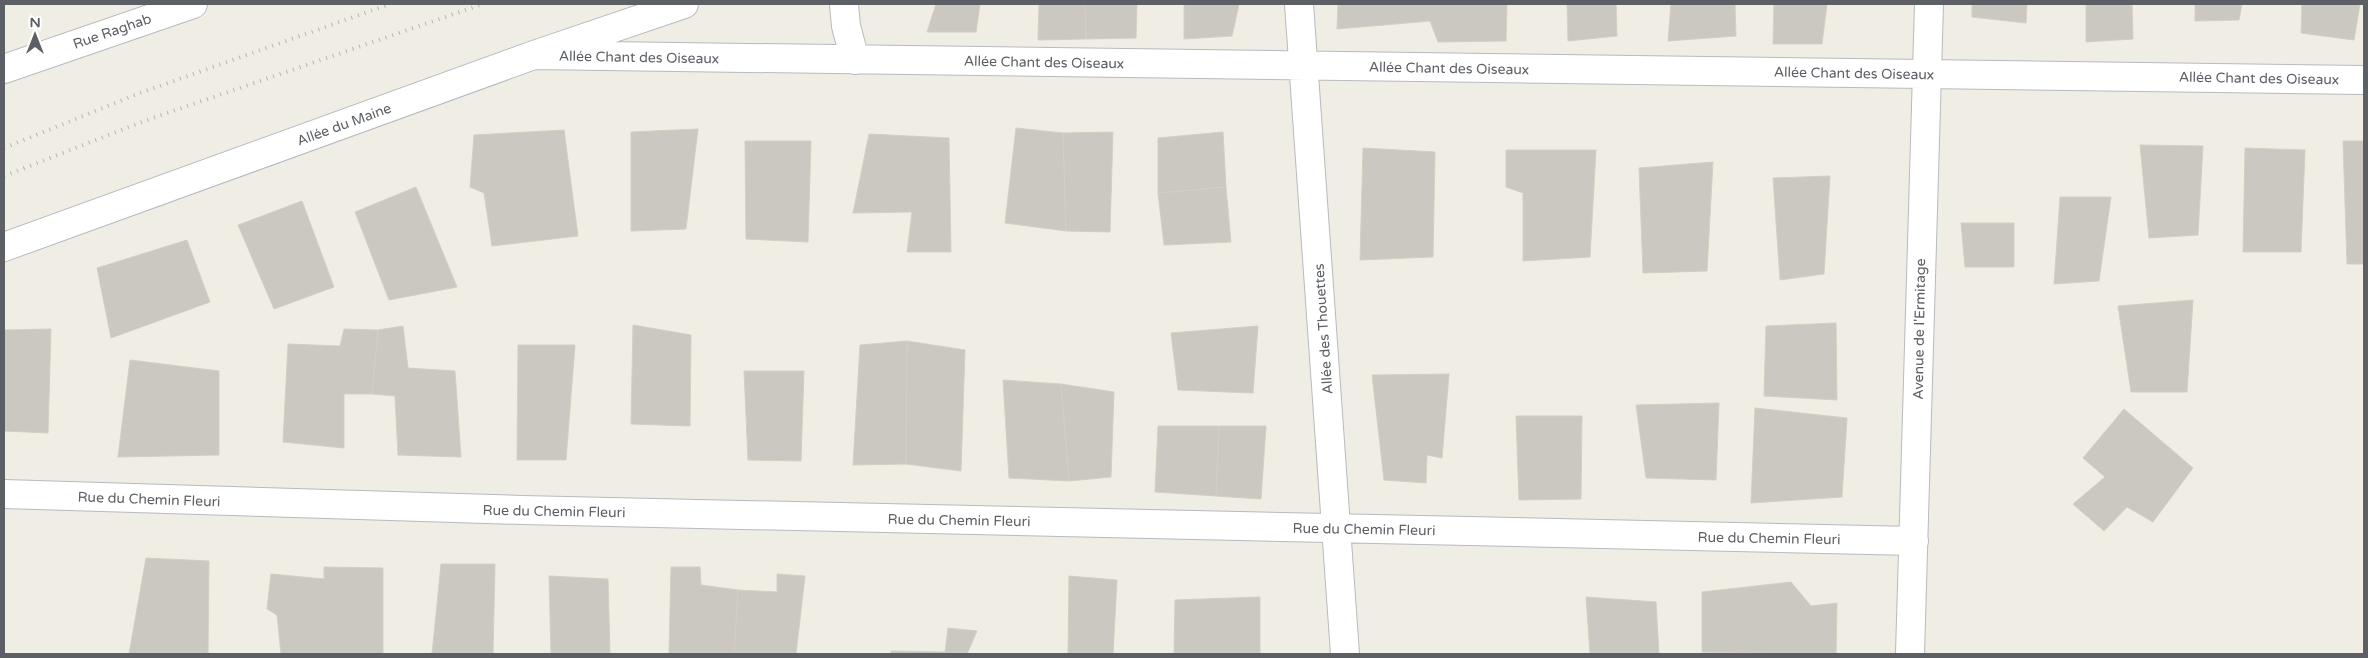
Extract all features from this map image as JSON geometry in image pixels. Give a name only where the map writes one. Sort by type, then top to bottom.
[{"type":"street","name":"Rue Raghab","points":[[4,69],[193,4]]},
{"type":"street","name":"Allée du Maine","points":[[4,247],[534,55],[684,4]]},
{"type":"street","points":[[844,4],[846,26],[855,60]]},
{"type":"street","name":"Allée des Thouettes","points":[[1299,4],[1345,654]]},
{"type":"street","name":"Avenue de l'Ermitage","points":[[1910,654],[1929,4]]},
{"type":"street","name":"Allée Chant des Oiseaux","points":[[534,55],[2364,80]]},
{"type":"street","name":"Rue du Chemin Fleuri","points":[[4,494],[522,510],[1914,541]]},
{"type":"building","points":[[936,4],[980,4],[976,32],[927,32]]},
{"type":"building","points":[[1039,4],[1085,4],[1086,39],[1038,40]]},
{"type":"building","points":[[1085,4],[1137,4],[1136,38],[1086,39]]},
{"type":"building","points":[[1184,4],[1239,4],[1232,36],[1184,39]]},
{"type":"building","points":[[1338,4],[1507,4],[1506,41],[1438,42],[1430,21],[1337,29]]},
{"type":"building","points":[[1567,4],[1616,4],[1617,36],[1568,41]]},
{"type":"building","points":[[1671,4],[1735,4],[1736,36],[1668,41]]},
{"type":"building","points":[[1774,4],[1827,4],[1822,44],[1773,44]]},
{"type":"building","points":[[1972,4],[2027,4],[2026,23],[1972,17]]},
{"type":"building","points":[[2086,4],[2132,4],[2133,39],[2086,42]]},
{"type":"building","points":[[2195,4],[2242,4],[2239,20],[2195,21]]},
{"type":"building","points":[[2302,4],[2360,4],[2354,40],[2301,33]]},
{"type":"building","points":[[1016,128],[1063,133],[1066,231],[1005,223]]},
{"type":"building","points":[[698,129],[686,229],[631,231],[631,132]]},
{"type":"building","points":[[564,130],[578,236],[492,246],[484,193],[470,187],[474,135]]},
{"type":"building","points":[[1113,132],[1110,232],[1066,231],[1063,133]]},
{"type":"building","points":[[1223,132],[1226,187],[1158,193],[1158,138]]},
{"type":"building","points":[[869,134],[949,138],[951,252],[907,252],[912,212],[853,213]]},
{"type":"building","points":[[745,141],[811,141],[808,242],[746,239]]},
{"type":"building","points":[[2343,141],[2364,141],[2364,264],[2347,264]]},
{"type":"building","points":[[2140,145],[2203,146],[2198,235],[2149,238]]},
{"type":"building","points":[[1363,148],[1435,152],[1433,257],[1360,260]]},
{"type":"building","points":[[2245,148],[2305,150],[2301,252],[2243,252]]},
{"type":"building","points":[[1506,150],[1596,150],[1590,257],[1523,261],[1523,193],[1506,187]]},
{"type":"building","points":[[1713,162],[1707,271],[1643,273],[1639,168]]},
{"type":"building","points":[[1830,176],[1824,274],[1780,280],[1773,178]]},
{"type":"building","points":[[416,187],[457,287],[389,300],[355,212]]},
{"type":"building","points":[[1226,187],[1231,242],[1164,245],[1158,193]]},
{"type":"building","points":[[2060,197],[2111,197],[2099,281],[2054,284]]},
{"type":"building","points":[[302,201],[334,287],[274,309],[238,225]]},
{"type":"building","points":[[1961,223],[2014,223],[2014,267],[1965,267]]},
{"type":"building","points":[[187,240],[210,302],[111,338],[97,268]]},
{"type":"building","points":[[2193,300],[2187,392],[2131,392],[2118,306]]},
{"type":"building","points":[[1836,323],[1837,400],[1764,396],[1766,326]]},
{"type":"building","points":[[633,325],[691,335],[690,426],[631,424]]},
{"type":"building","points":[[403,326],[408,368],[455,371],[461,457],[398,455],[395,396],[372,394],[378,330]]},
{"type":"building","points":[[1258,326],[1253,393],[1178,390],[1171,333]]},
{"type":"building","points":[[51,329],[48,433],[4,431],[4,330]]},
{"type":"building","points":[[344,329],[378,330],[372,394],[344,394],[344,448],[283,442],[288,344],[340,346]]},
{"type":"building","points":[[907,341],[965,350],[961,471],[906,464]]},
{"type":"building","points":[[907,341],[906,464],[853,465],[860,345]]},
{"type":"building","points":[[518,345],[575,345],[566,460],[517,460]]},
{"type":"building","points":[[130,360],[219,371],[219,455],[118,457]]},
{"type":"building","points":[[744,371],[804,371],[801,461],[748,460]]},
{"type":"building","points":[[1449,374],[1442,458],[1427,455],[1426,483],[1384,480],[1372,375]]},
{"type":"building","points":[[1003,380],[1061,384],[1069,481],[1009,478]]},
{"type":"building","points":[[1061,384],[1114,392],[1111,477],[1069,481]]},
{"type":"building","points":[[1719,403],[1716,480],[1646,478],[1636,405]]},
{"type":"building","points":[[1755,408],[1847,418],[1842,497],[1751,503]]},
{"type":"building","points":[[2124,409],[2193,468],[2153,522],[2127,507],[2104,531],[2073,504],[2105,477],[2083,458]]},
{"type":"building","points":[[1516,416],[1582,416],[1581,499],[1519,500]]},
{"type":"building","points":[[1158,426],[1219,426],[1216,496],[1155,492]]},
{"type":"building","points":[[1219,426],[1266,426],[1261,499],[1216,496]]},
{"type":"building","points":[[146,558],[209,561],[208,654],[129,654]]},
{"type":"building","points":[[441,564],[495,564],[493,654],[432,654]]},
{"type":"building","points":[[324,567],[383,568],[383,654],[281,654],[277,615],[267,609],[271,574],[324,579]]},
{"type":"building","points":[[671,567],[700,567],[701,585],[738,590],[734,654],[669,654]]},
{"type":"building","points":[[777,574],[805,576],[796,654],[734,654],[738,590],[777,592]]},
{"type":"building","points":[[549,576],[608,579],[610,654],[551,654]]},
{"type":"building","points":[[1069,576],[1117,580],[1113,654],[1068,654]]},
{"type":"building","points":[[1791,582],[1811,606],[1837,603],[1836,654],[1702,652],[1702,592]]},
{"type":"building","points":[[1260,597],[1260,654],[1174,654],[1175,600]]},
{"type":"building","points":[[1586,597],[1656,602],[1659,654],[1590,654]]},
{"type":"building","points":[[948,628],[977,631],[967,654],[891,654],[891,651],[945,652]]},
{"type":"railway","points":[[4,148],[140,93],[390,4]]},
{"type":"railway","points":[[4,176],[147,120],[483,4]]}]
